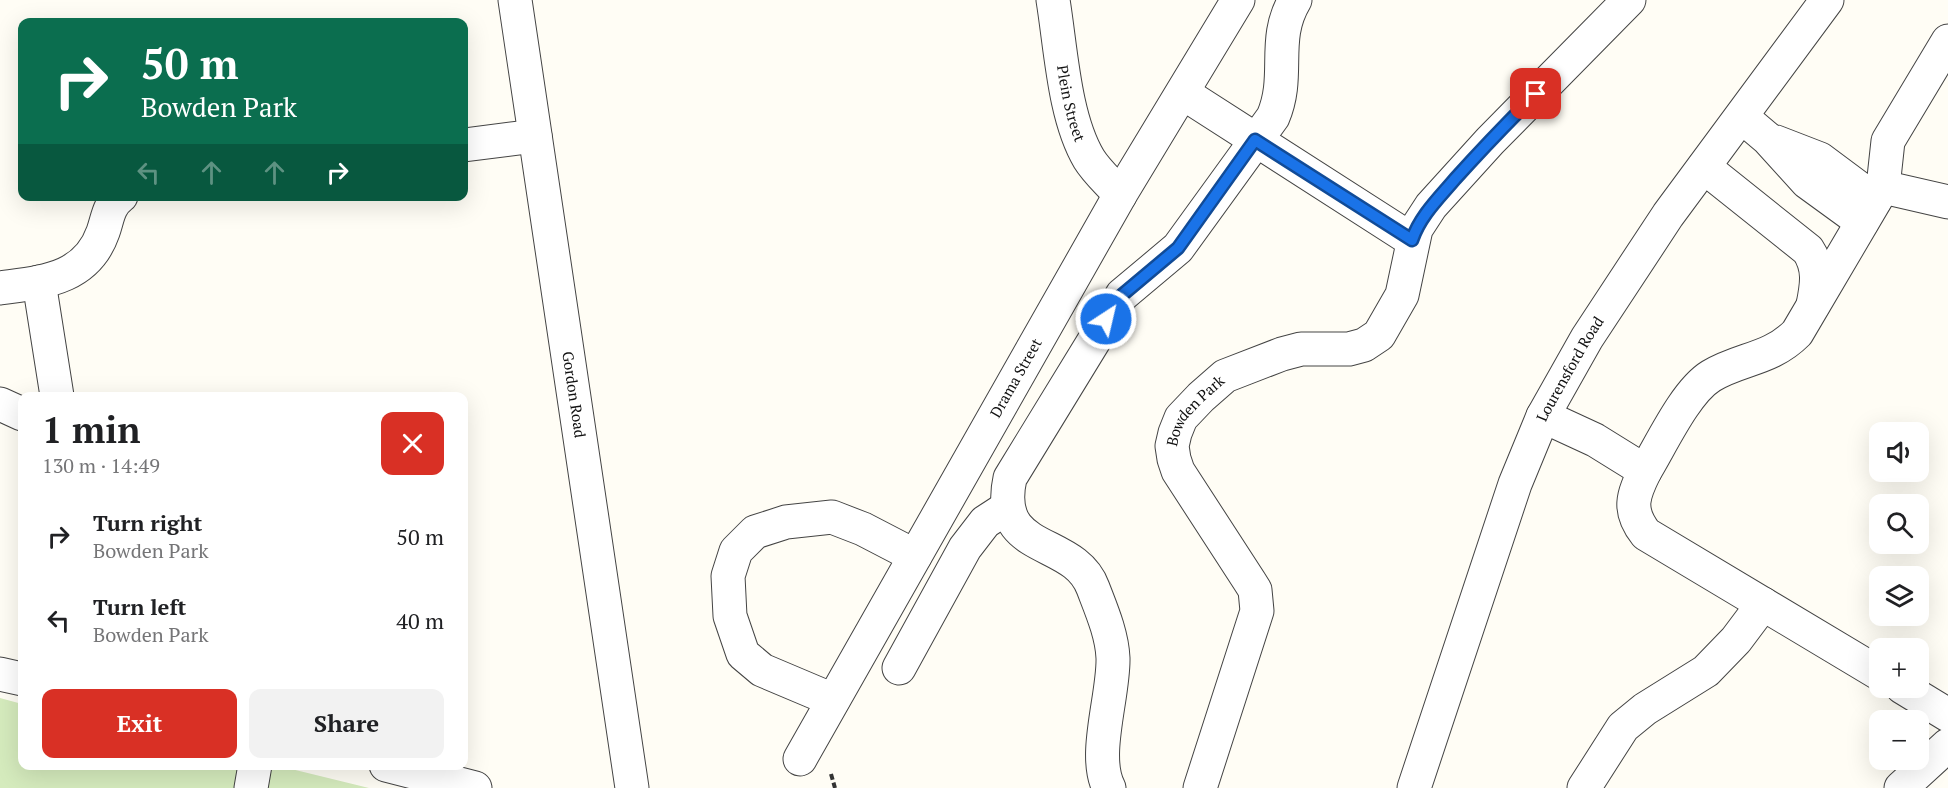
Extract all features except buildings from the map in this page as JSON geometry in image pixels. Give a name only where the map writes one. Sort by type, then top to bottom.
[{"type":"street","name":"Gordon Road","points":[[515,0],[632,788]]},
{"type":"street","name":"Plein Street","points":[[1053,0],[1069,104],[1078,137],[1090,161],[1120,195]]},
{"type":"street","name":"Drama Street","points":[[800,759],[1120,195],[1239,0]]},
{"type":"street","points":[[1109,788],[1102,768],[1113,657],[1110,636],[1093,588],[1084,572],[1073,561],[1034,542],[1022,533],[1013,521],[1008,507],[1007,493],[1010,478],[1122,295],[1178,248],[1274,117],[1280,101],[1282,84],[1282,33],[1295,0]]},
{"type":"street","name":"Bowden Park","points":[[1200,788],[1255,622],[1257,600],[1250,582],[1178,471],[1172,446],[1181,418],[1191,406],[1226,376],[1301,349],[1349,349],[1372,341],[1385,327],[1402,295],[1412,240],[1416,229],[1431,206],[1482,149],[1629,0]]},
{"type":"street","name":"Lourensford Road","points":[[1414,788],[1515,484],[1543,416],[1593,328],[1668,215],[1827,0]]},
{"type":"street","points":[[1869,667],[1646,534],[1638,524],[1633,502],[1635,491],[1645,471],[1688,399],[1701,384],[1719,372],[1777,351],[1797,333],[1873,203],[1888,141],[1948,41]]},
{"type":"street","points":[[1183,93],[1412,240]]},
{"type":"street","points":[[1742,117],[1813,171],[1873,203],[1948,202]]},
{"type":"street","points":[[468,144],[536,136]]},
{"type":"street","points":[[1704,168],[1808,250],[1816,265],[1817,275],[1813,307]]},
{"type":"street","points":[[0,288],[39,282],[68,274],[90,255],[102,232],[108,210],[115,201]]},
{"type":"street","points":[[39,282],[56,392]]},
{"type":"street","points":[[0,404],[18,412]]},
{"type":"street","points":[[1543,416],[1595,440],[1645,471]]},
{"type":"street","points":[[898,668],[965,548],[985,522],[1008,507]]},
{"type":"street","points":[[833,700],[762,670],[743,654],[730,616],[728,576],[736,551],[755,532],[786,522],[832,517],[863,529],[915,556]]},
{"type":"street","points":[[1584,788],[1623,728],[1644,709],[1706,671],[1736,640],[1763,604]]},
{"type":"street","points":[[0,674],[18,678]]},
{"type":"street","points":[[1920,698],[1948,715]]},
{"type":"street","points":[[1901,788],[1948,745]]},
{"type":"street","points":[[250,788],[254,770]]},
{"type":"street","points":[[406,770],[476,788]]},
{"type":"green space","points":[[0,698],[18,703],[18,770],[295,770],[369,788],[0,788]]},
{"type":"route","points":[[1106,319],[1122,295],[1178,248],[1255,140],[1412,240],[1416,229],[1431,206],[1536,94]]}]
